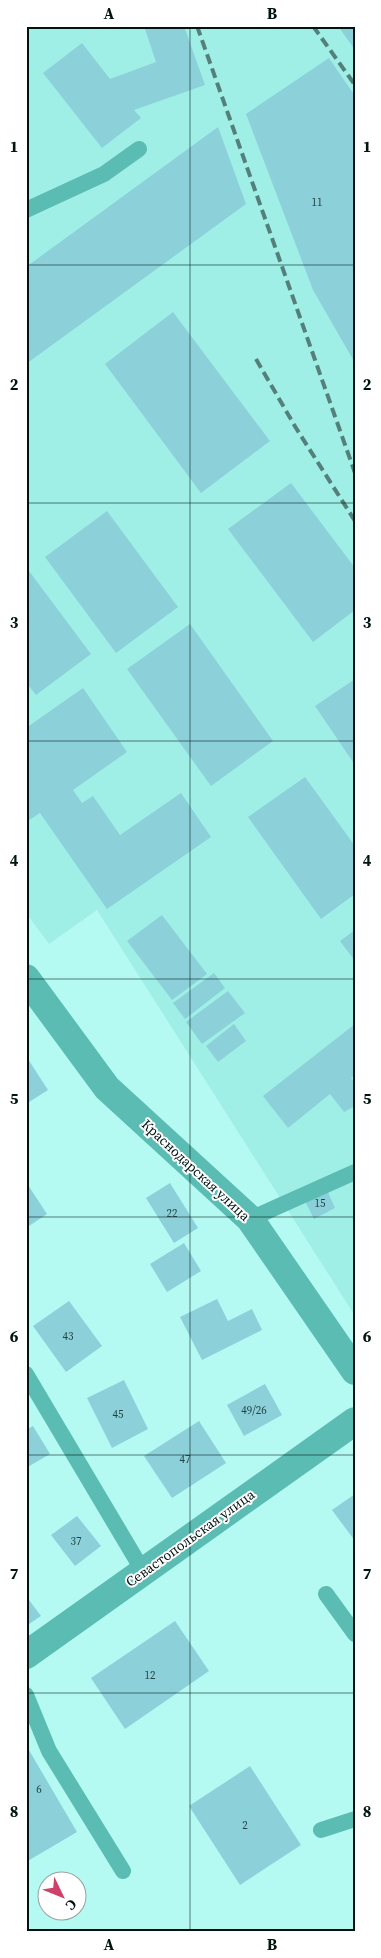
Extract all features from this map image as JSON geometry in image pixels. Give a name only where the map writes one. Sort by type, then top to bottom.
[{"type":"street","name":"Краснодарская улица","points":[[26,978],[107,1088],[250,1219],[355,1371]]},
{"type":"street","name":"Севастопольская улица","points":[[26,1655],[355,1421]]},
{"type":"lane","points":[[26,210],[104,174],[139,149]]},
{"type":"lane","points":[[250,1219],[355,1172]]},
{"type":"lane","points":[[26,1374],[144,1571]]},
{"type":"lane","points":[[326,1594],[355,1634]]},
{"type":"lane","points":[[26,1695],[49,1751],[122,1870]]},
{"type":"lane","points":[[321,1830],[355,1819]]},
{"type":"shaded area","points":[[26,26],[355,26],[355,1316],[97,910],[49,944],[26,913]]},
{"type":"building","points":[[144,26],[184,26],[205,85],[134,110],[141,118],[102,148],[43,73],[82,43],[110,79],[156,62]]},
{"type":"building","points":[[338,26],[355,26],[355,50]]},
{"type":"building","points":[[329,58],[355,96],[355,363],[313,290],[246,114]]},
{"type":"building","points":[[218,127],[246,204],[26,364],[26,267]]},
{"type":"building","points":[[173,312],[270,441],[201,493],[105,364]]},
{"type":"building","points":[[291,483],[355,568],[355,610],[313,642],[228,529]]},
{"type":"building","points":[[107,511],[178,607],[116,653],[45,557]]},
{"type":"building","points":[[26,567],[91,654],[36,695],[26,682]]},
{"type":"building","points":[[190,624],[273,741],[211,786],[127,669]]},
{"type":"building","points":[[355,679],[355,765],[315,706]]},
{"type":"building","points":[[83,688],[127,752],[73,790],[82,803],[93,796],[120,835],[181,793],[211,837],[107,909],[40,813],[26,822],[26,728]]},
{"type":"building","points":[[305,777],[355,846],[355,894],[321,919],[248,817]]},
{"type":"building","points":[[162,915],[207,974],[172,1000],[127,941]]},
{"type":"building","points":[[355,930],[355,961],[340,941]]},
{"type":"building","points":[[214,973],[225,988],[185,1019],[173,1003]]},
{"type":"building","points":[[228,991],[245,1013],[202,1044],[186,1022]]},
{"type":"building","points":[[234,1024],[246,1041],[218,1062],[206,1046]]},
{"type":"building","points":[[355,1024],[355,1075],[351,1078],[355,1083],[355,1106],[344,1112],[330,1094],[288,1128],[263,1096]]},
{"type":"building","points":[[26,1056],[48,1090],[26,1104]]},
{"type":"building","points":[[170,1183],[198,1228],[174,1243],[146,1198]]},
{"type":"building","points":[[28,1185],[47,1214],[26,1228],[26,1186]]},
{"type":"building","points":[[326,1188],[335,1208],[314,1219],[304,1199]]},
{"type":"building","points":[[184,1243],[201,1271],[167,1292],[150,1264]]},
{"type":"building","points":[[217,1299],[228,1321],[252,1309],[262,1330],[202,1360],[180,1317]]},
{"type":"building","points":[[69,1301],[102,1346],[66,1372],[33,1326]]},
{"type":"building","points":[[124,1380],[148,1429],[112,1448],[87,1398]]},
{"type":"building","points":[[265,1384],[282,1415],[244,1436],[227,1405]]},
{"type":"building","points":[[199,1421],[226,1463],[172,1498],[144,1456]]},
{"type":"building","points":[[33,1426],[50,1454],[26,1468],[26,1430]]},
{"type":"building","points":[[355,1494],[355,1541],[332,1510]]},
{"type":"building","points":[[77,1516],[101,1546],[75,1566],[51,1535]]},
{"type":"building","points":[[26,1596],[41,1616],[26,1626]]},
{"type":"building","points":[[175,1621],[209,1671],[125,1729],[91,1678]]},
{"type":"building","points":[[26,1745],[77,1832],[26,1862]]},
{"type":"building","points":[[250,1766],[301,1845],[240,1885],[189,1806]]},
{"type":"railway","points":[[197,26],[355,473]]},
{"type":"railway","points":[[313,26],[355,85]]},
{"type":"railway","points":[[256,359],[296,428],[355,521]]}]
